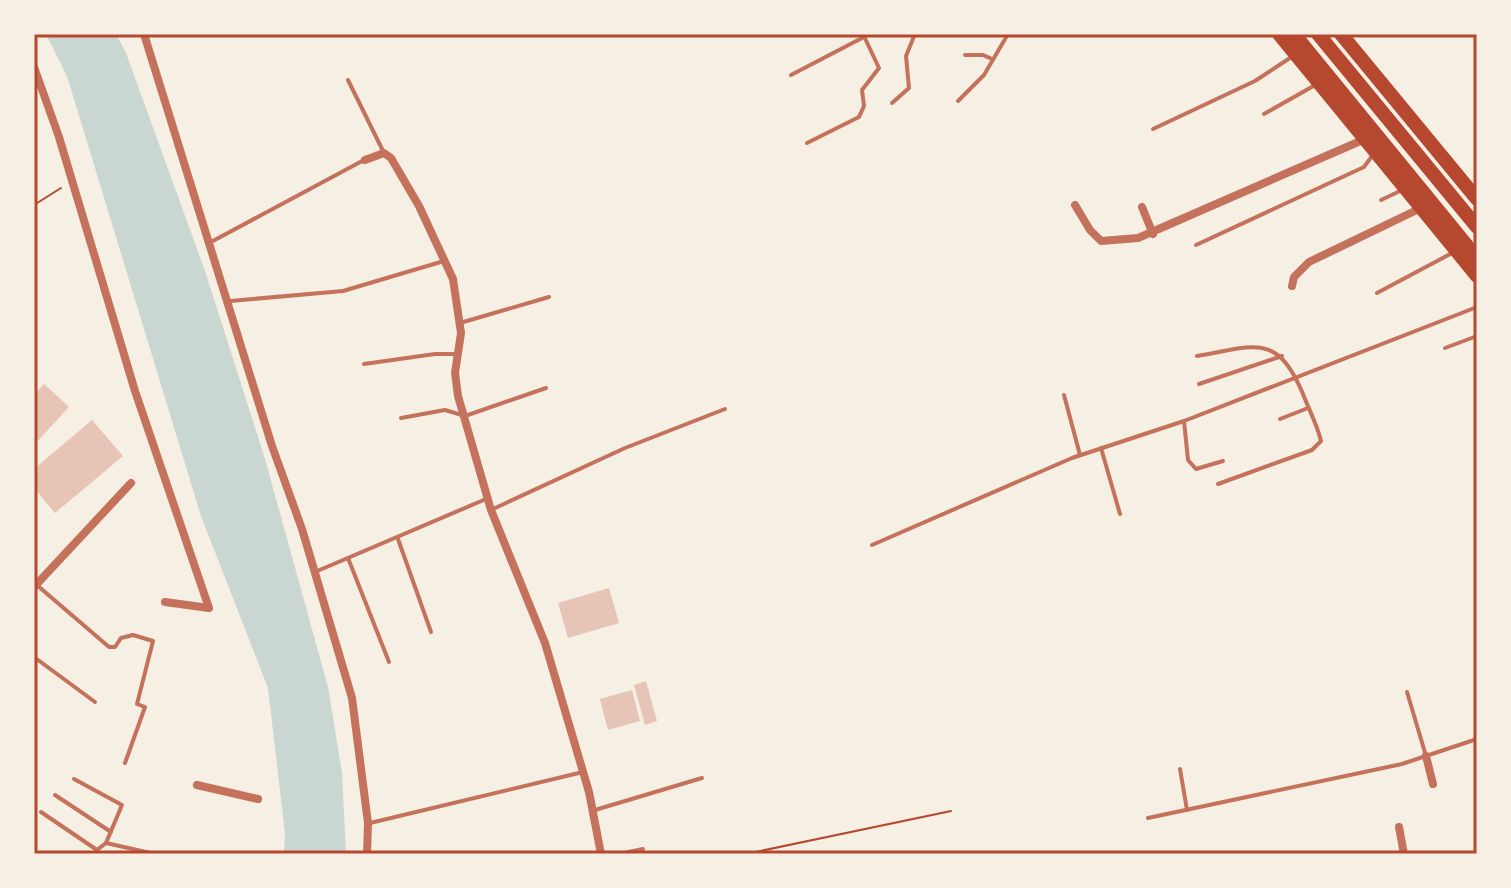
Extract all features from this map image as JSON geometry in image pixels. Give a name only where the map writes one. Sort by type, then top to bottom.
[{"type":"highway","points":[[1279,34],[1421,208],[1462,249]]},
{"type":"highway","points":[[1294,34],[1462,249],[1477,276]]},
{"type":"highway","points":[[1318,34],[1477,227]]},
{"type":"highway","points":[[1341,34],[1477,199]]},
{"type":"street","points":[[144,34],[352,698],[368,823],[367,854]]},
{"type":"street","points":[[34,67],[73,183],[135,391],[209,608],[165,602]]},
{"type":"street","points":[[1075,205],[1090,230],[1101,241],[1153,234],[1365,139]]},
{"type":"street","points":[[365,160],[384,153],[391,158],[419,206],[453,279],[460,323],[455,373],[465,416],[491,510],[545,643],[589,792],[601,854]]},
{"type":"street","points":[[1142,207],[1153,234]]},
{"type":"street","points":[[1292,286],[1294,277],[1309,262],[1421,208]]},
{"type":"street","points":[[35,585],[131,483]]},
{"type":"street","points":[[1426,756],[1433,784]]},
{"type":"street","points":[[197,785],[258,799]]},
{"type":"street","points":[[1399,827],[1404,854]]},
{"type":"lane","points":[[892,103],[909,88],[906,56],[915,34]]},
{"type":"lane","points":[[958,101],[984,75],[1008,34]]},
{"type":"lane","points":[[791,75],[863,35],[879,68],[862,90],[864,106],[859,117],[807,143]]},
{"type":"lane","points":[[1153,129],[1255,81],[1295,54]]},
{"type":"lane","points":[[965,55],[983,55],[992,59]]},
{"type":"lane","points":[[348,80],[384,153]]},
{"type":"lane","points":[[1264,114],[1319,83]]},
{"type":"lane","points":[[1196,245],[1364,167],[1376,151]]},
{"type":"lane","points":[[211,242],[365,160]]},
{"type":"lane","points":[[1381,200],[1405,189]]},
{"type":"lane","points":[[1377,293],[1462,249]]},
{"type":"lane","points":[[230,301],[343,291],[444,261]]},
{"type":"lane","points":[[460,323],[549,297]]},
{"type":"lane","points":[[872,545],[1080,455],[1184,421],[1477,307]]},
{"type":"lane","points":[[1445,348],[1477,336]]},
{"type":"lane","points":[[1197,356],[1251,347],[1277,351],[1292,367],[1321,441],[1317,447],[1218,484]]},
{"type":"lane","points":[[364,364],[435,354],[458,354]]},
{"type":"lane","points":[[1199,384],[1282,356]]},
{"type":"lane","points":[[401,418],[445,410],[465,416],[546,388]]},
{"type":"lane","points":[[1064,395],[1080,455]]},
{"type":"lane","points":[[1280,419],[1308,408]]},
{"type":"lane","points":[[491,510],[625,448],[725,409]]},
{"type":"lane","points":[[1184,421],[1188,460],[1196,469],[1223,461]]},
{"type":"lane","points":[[1101,448],[1120,514]]},
{"type":"lane","points":[[315,572],[398,539],[487,498]]},
{"type":"lane","points":[[398,539],[431,632]]},
{"type":"lane","points":[[348,558],[389,662]]},
{"type":"lane","points":[[35,585],[109,647],[115,647],[121,638],[133,635],[153,641],[137,704],[145,707],[125,763]]},
{"type":"lane","points":[[34,657],[95,702]]},
{"type":"lane","points":[[1407,692],[1426,756]]},
{"type":"lane","points":[[1148,818],[1426,756],[1477,739]]},
{"type":"lane","points":[[1180,769],[1187,810]]},
{"type":"lane","points":[[368,823],[583,772]]},
{"type":"lane","points":[[592,811],[702,778]]},
{"type":"lane","points":[[41,812],[97,850],[106,843],[122,805],[74,779]]},
{"type":"lane","points":[[55,795],[111,832]]},
{"type":"lane","points":[[106,843],[155,854]]},
{"type":"lane","points":[[619,854],[643,849]]},
{"type":"path","points":[[34,205],[48,194],[73,183]]},
{"type":"path","points":[[746,854],[951,811]]},
{"type":"shaded area","points":[[46,34],[116,34],[126,53],[205,271],[265,459],[328,687],[342,773],[346,854],[284,854],[285,833],[268,688],[201,516],[67,76]]},
{"type":"building","points":[[44,384],[69,407],[34,445],[34,395]]},
{"type":"building","points":[[92,420],[123,456],[55,513],[34,488],[34,469]]},
{"type":"building","points":[[609,588],[619,623],[568,638],[558,603]]},
{"type":"building","points":[[646,681],[657,721],[645,725],[634,685]]},
{"type":"building","points":[[632,690],[640,721],[608,730],[600,699]]}]
